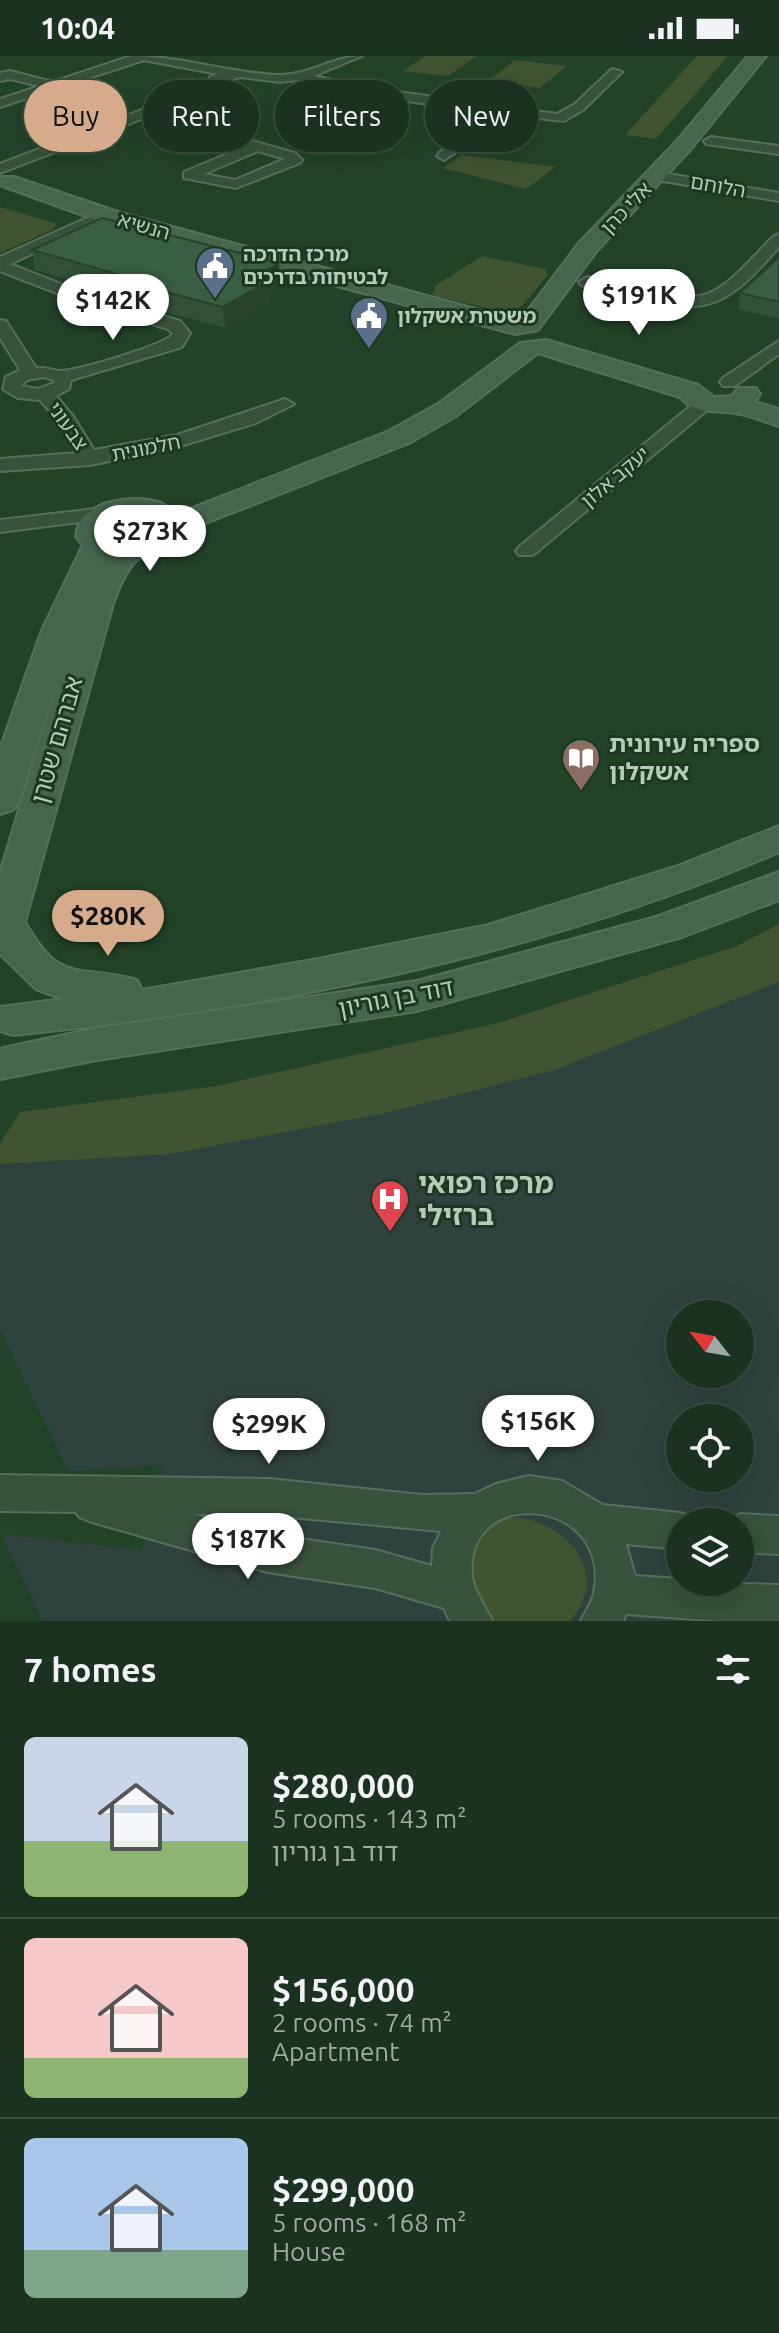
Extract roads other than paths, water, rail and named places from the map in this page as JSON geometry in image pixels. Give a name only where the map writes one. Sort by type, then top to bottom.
[{"type":"street","points":[[67,80],[143,56],[237,73],[256,84],[302,79],[358,56]]},
{"type":"street","name":"אלי כהן","points":[[528,338],[587,248],[657,176],[757,56]]},
{"type":"street","name":"אלי כהן","points":[[662,199],[776,56]]},
{"type":"street","points":[[163,61],[210,80]]},
{"type":"street","points":[[538,117],[570,114],[616,72]]},
{"type":"street","points":[[220,80],[237,73]]},
{"type":"street","points":[[0,77],[10,75],[30,80]]},
{"type":"street","points":[[302,79],[425,100]]},
{"type":"street","points":[[0,103],[24,95]]},
{"type":"street","points":[[1,179],[143,116]]},
{"type":"street","points":[[711,141],[779,150]]},
{"type":"street","points":[[258,146],[295,160],[236,184],[189,175],[226,160],[258,146]]},
{"type":"street","points":[[444,156],[450,152]]},
{"type":"street","name":"הלוחם","points":[[657,176],[779,197]]},
{"type":"street","name":"הנשיא","points":[[1,179],[104,222],[718,393],[779,418]]},
{"type":"street","points":[[4,266],[104,222]]},
{"type":"street","points":[[581,290],[672,300],[708,300],[720,294],[779,239]]},
{"type":"street","name":"אלי כהן","points":[[581,290],[601,261],[624,240]]},
{"type":"street","points":[[4,266],[78,296],[174,325],[182,333],[176,343],[160,350],[62,377],[52,373],[30,373],[12,381],[6,389],[22,394],[45,394],[63,385],[62,377]]},
{"type":"street","points":[[0,325],[30,373]]},
{"type":"street","points":[[106,536],[128,508],[166,521],[399,437],[447,410],[528,338]]},
{"type":"street","name":"יעקב אלון","points":[[526,551],[779,346]]},
{"type":"street","name":"הנשיא","points":[[718,393],[779,403]]},
{"type":"street","name":"צבעוני","points":[[45,394],[67,420],[90,459]]},
{"type":"street","name":"חלמונית","points":[[0,465],[90,459],[201,437],[285,404]]},
{"type":"street","points":[[1,526],[162,539],[166,521]]},
{"type":"street","name":"אברהם שטרן","points":[[0,802],[67,607],[106,536]]},
{"type":"street","name":"אברהם שטרן","points":[[2,931],[97,604],[108,577],[106,536]]},
{"type":"street","name":"דוד בן גוריון","points":[[7,1008],[118,1009],[318,974],[491,938],[689,876],[779,838]]},
{"type":"street","name":"דוד בן גוריון","points":[[1,1065],[97,1044],[417,996],[668,927],[779,885]]},
{"type":"street","points":[[2,931],[25,958],[60,985],[94,991],[205,992]]},
{"type":"street","points":[[1,1065],[14,1041],[7,1008]]},
{"type":"street","points":[[0,1493],[269,1497],[422,1513],[475,1512]]},
{"type":"street","points":[[463,1606],[451,1569],[453,1548],[462,1528],[475,1512],[497,1499],[522,1493],[548,1495],[573,1505],[594,1522],[608,1544],[615,1568],[607,1608],[772,1605]]},
{"type":"street","points":[[61,1496],[267,1553],[375,1569],[463,1606]]},
{"type":"street","points":[[594,1522],[666,1530]]},
{"type":"street","points":[[754,1534],[779,1535]]},
{"type":"place","name":"מרכז הדרכה לבטיחות בדרכים","points":[[215,300]]},
{"type":"place","name":"משטרת אשקלון","points":[[369,350]]},
{"type":"place","name":"ספריה עירונית אשקלון","points":[[581,792]]},
{"type":"place","name":"מרכז רפואי ברזילי","points":[[390,1233]]}]
